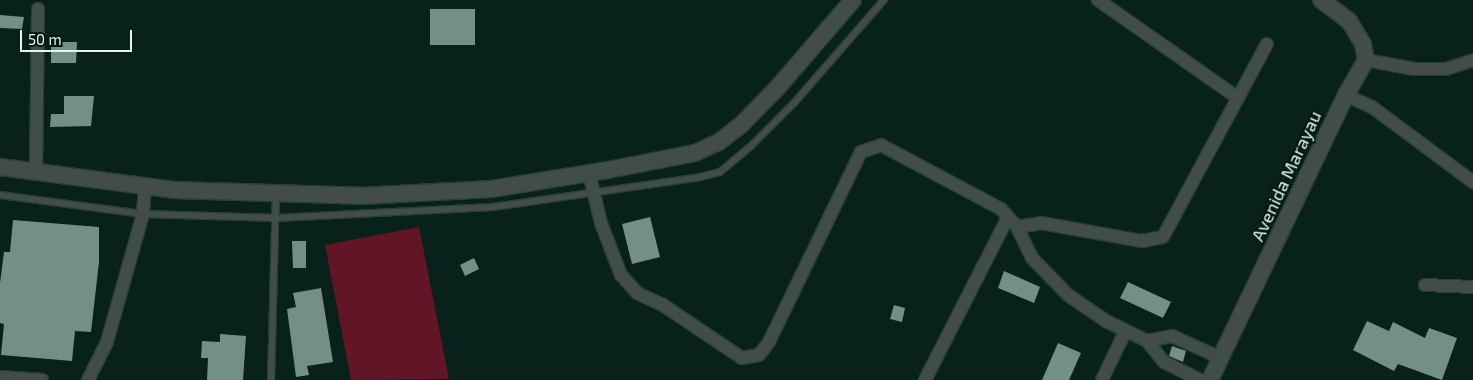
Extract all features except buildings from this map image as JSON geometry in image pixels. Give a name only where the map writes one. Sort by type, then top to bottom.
[{"type":"street","points":[[0,167],[144,186],[276,195],[361,196],[491,189],[589,173],[695,152],[719,142],[741,125],[780,86],[853,0]]},
{"type":"street","points":[[1098,0],[1238,98]]},
{"type":"street","points":[[1321,0],[1349,22],[1363,44],[1366,60],[1414,69],[1446,69],[1473,60]]},
{"type":"street","points":[[36,172],[38,8]]},
{"type":"street","points":[[1012,222],[1041,223],[1142,241],[1164,237],[1267,44]]},
{"type":"street","name":"Avenida Marayau","points":[[1210,380],[1346,95],[1366,60]]},
{"type":"street","points":[[1346,95],[1372,107],[1473,182]]},
{"type":"street","points":[[589,173],[593,194],[621,275],[637,293],[663,305],[742,358],[759,355],[769,342],[861,152],[881,145],[1001,209],[1012,222],[1032,258],[1068,295],[1125,332],[1147,341],[1164,362],[1200,380]]},
{"type":"street","points":[[88,380],[107,342],[142,214],[144,186]]},
{"type":"street","points":[[925,380],[1012,222]]},
{"type":"street","points":[[1425,285],[1473,287]]},
{"type":"street","points":[[1102,380],[1125,332]]},
{"type":"street","points":[[1147,341],[1172,336],[1221,358]]},
{"type":"street","points":[[0,377],[42,380]]},
{"type":"lane","points":[[0,195],[142,214],[277,218],[493,207],[593,194],[720,172],[794,104],[884,0]]},
{"type":"lane","points":[[271,380],[277,218],[276,195]]},
{"type":"shaded area","points":[[419,227],[449,379],[351,380],[325,245]]}]
